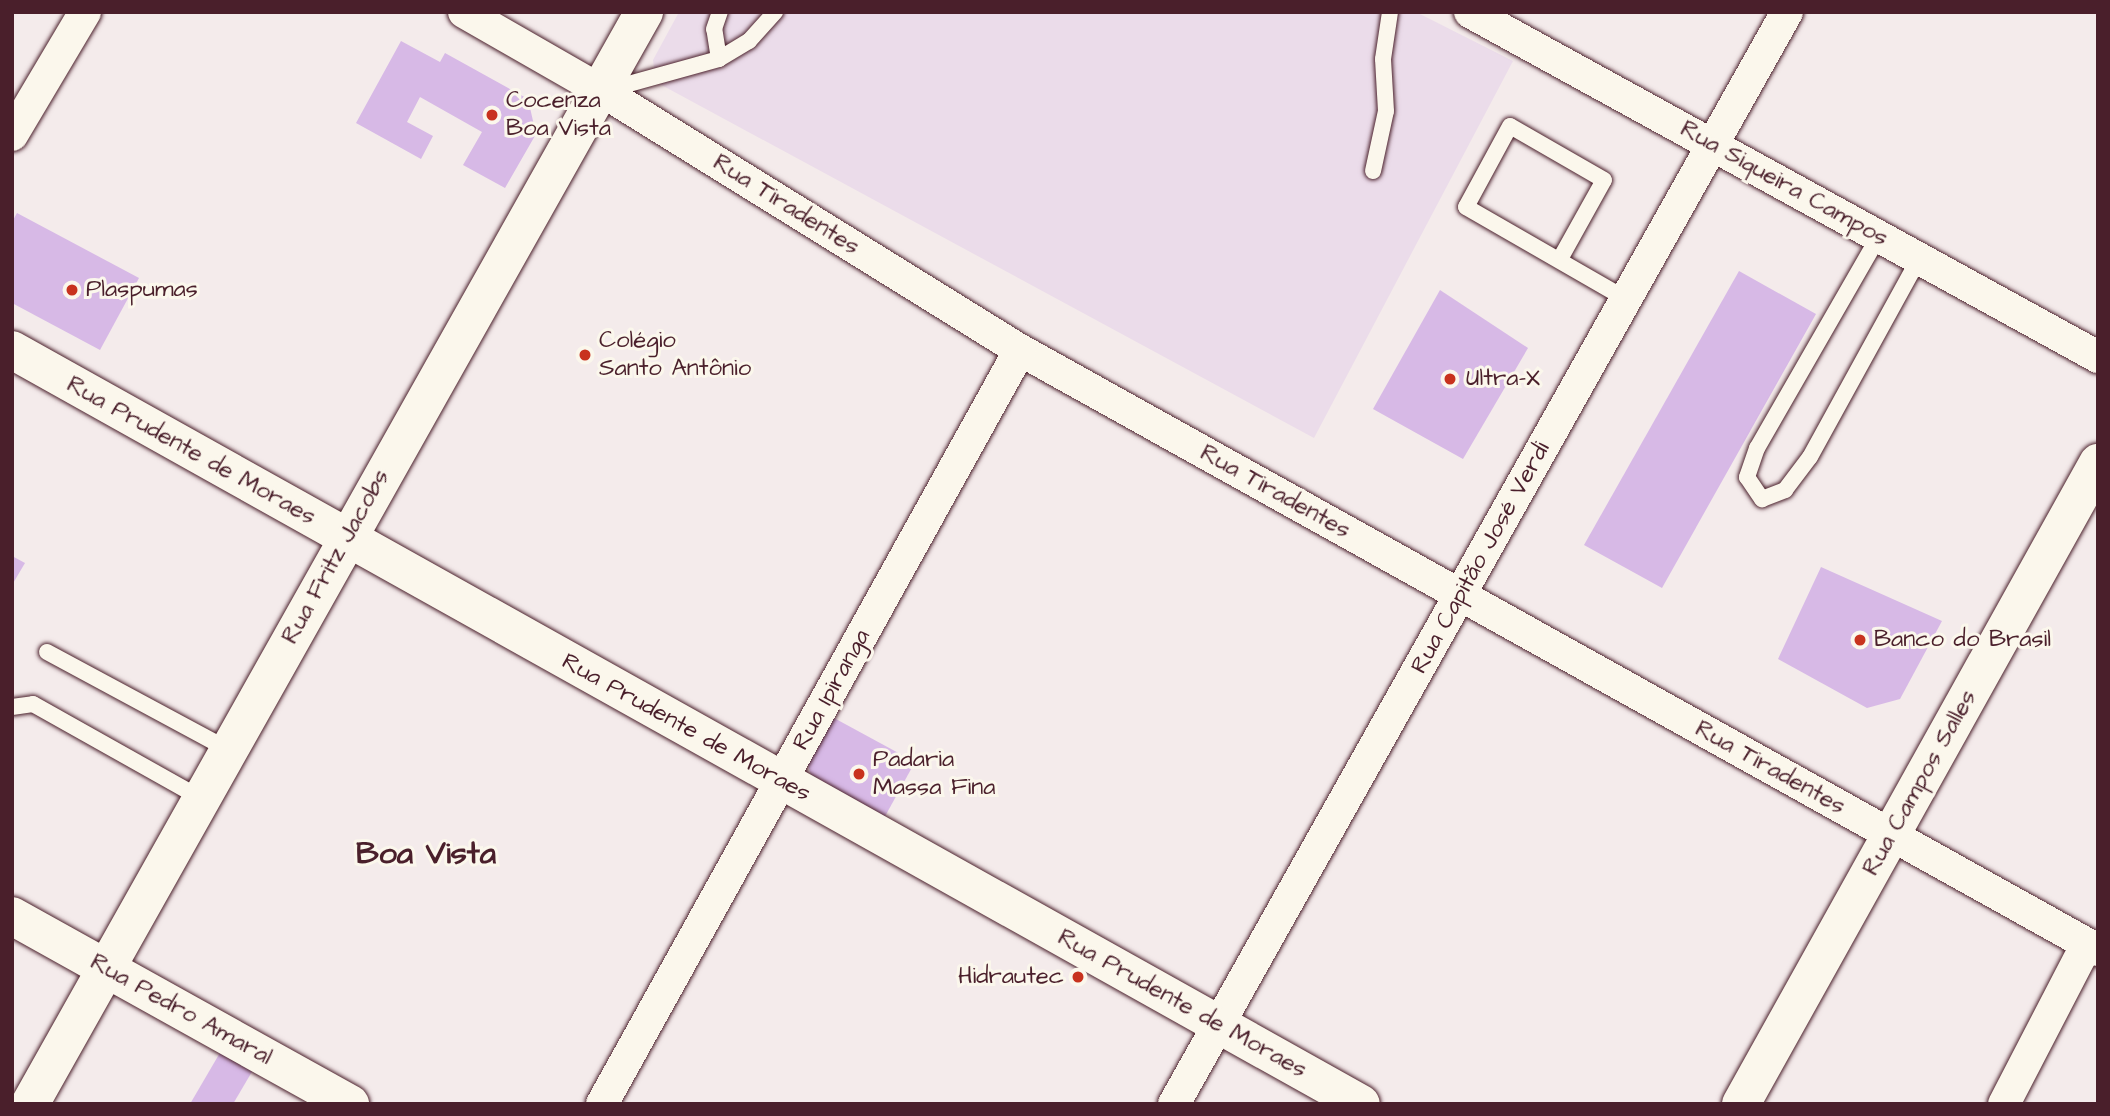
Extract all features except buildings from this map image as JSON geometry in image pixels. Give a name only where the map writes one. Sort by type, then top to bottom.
[{"type":"street","points":[[12,135],[85,12]]},
{"type":"street","name":"Rua Tiradentes","points":[[464,12],[602,91],[1020,350],[2092,947]]},
{"type":"street","name":"Rua Fritz Jacobs","points":[[30,1104],[645,12]]},
{"type":"street","name":"Rua Siqueira Campos","points":[[1470,12],[2098,356]]},
{"type":"street","name":"Rua Capitão José Verdi","points":[[1174,1104],[1787,12]]},
{"type":"street","name":"Rua Ipiranga","points":[[602,1104],[1020,350]]},
{"type":"street","name":"Rua Prudente de Moraes","points":[[12,351],[1361,1104]]},
{"type":"street","name":"Rua Campos Salles","points":[[1741,1104],[2098,463]]},
{"type":"street","name":"Rua Pedro Amaral","points":[[12,916],[350,1104]]},
{"type":"street","points":[[2004,1104],[2092,947]]},
{"type":"lane","points":[[719,59],[714,29],[720,12]]},
{"type":"lane","points":[[602,91],[719,59],[749,41],[775,12]]},
{"type":"lane","points":[[1373,171],[1386,111],[1383,59],[1390,12]]},
{"type":"lane","points":[[1560,259],[1604,180],[1510,126],[1466,207],[1626,299]]},
{"type":"lane","points":[[1879,236],[1756,448],[1747,477],[1762,499],[1785,490],[1810,457],[1919,259]]},
{"type":"lane","points":[[47,652],[229,750]]},
{"type":"lane","points":[[12,707],[33,704],[202,799]]},
{"type":"shaded area","points":[[679,12],[1416,12],[1513,61],[1314,438],[656,82],[653,60]]},
{"type":"place","name":"Cocenza Boa Vista","points":[[492,115]]},
{"type":"place","name":"Plaspumas","points":[[72,290]]},
{"type":"place","name":"Colégio Santo Antônio","points":[[585,355]]},
{"type":"place","name":"Ultra-X","points":[[1450,379]]},
{"type":"place","name":"Banco do Brasil","points":[[1860,640]]},
{"type":"place","name":"Padaria Massa Fina","points":[[859,774]]},
{"type":"place","name":"Hidrautec","points":[[1078,977]]},
{"type":"district","name":"Boa Vista","points":[[426,854]]}]
